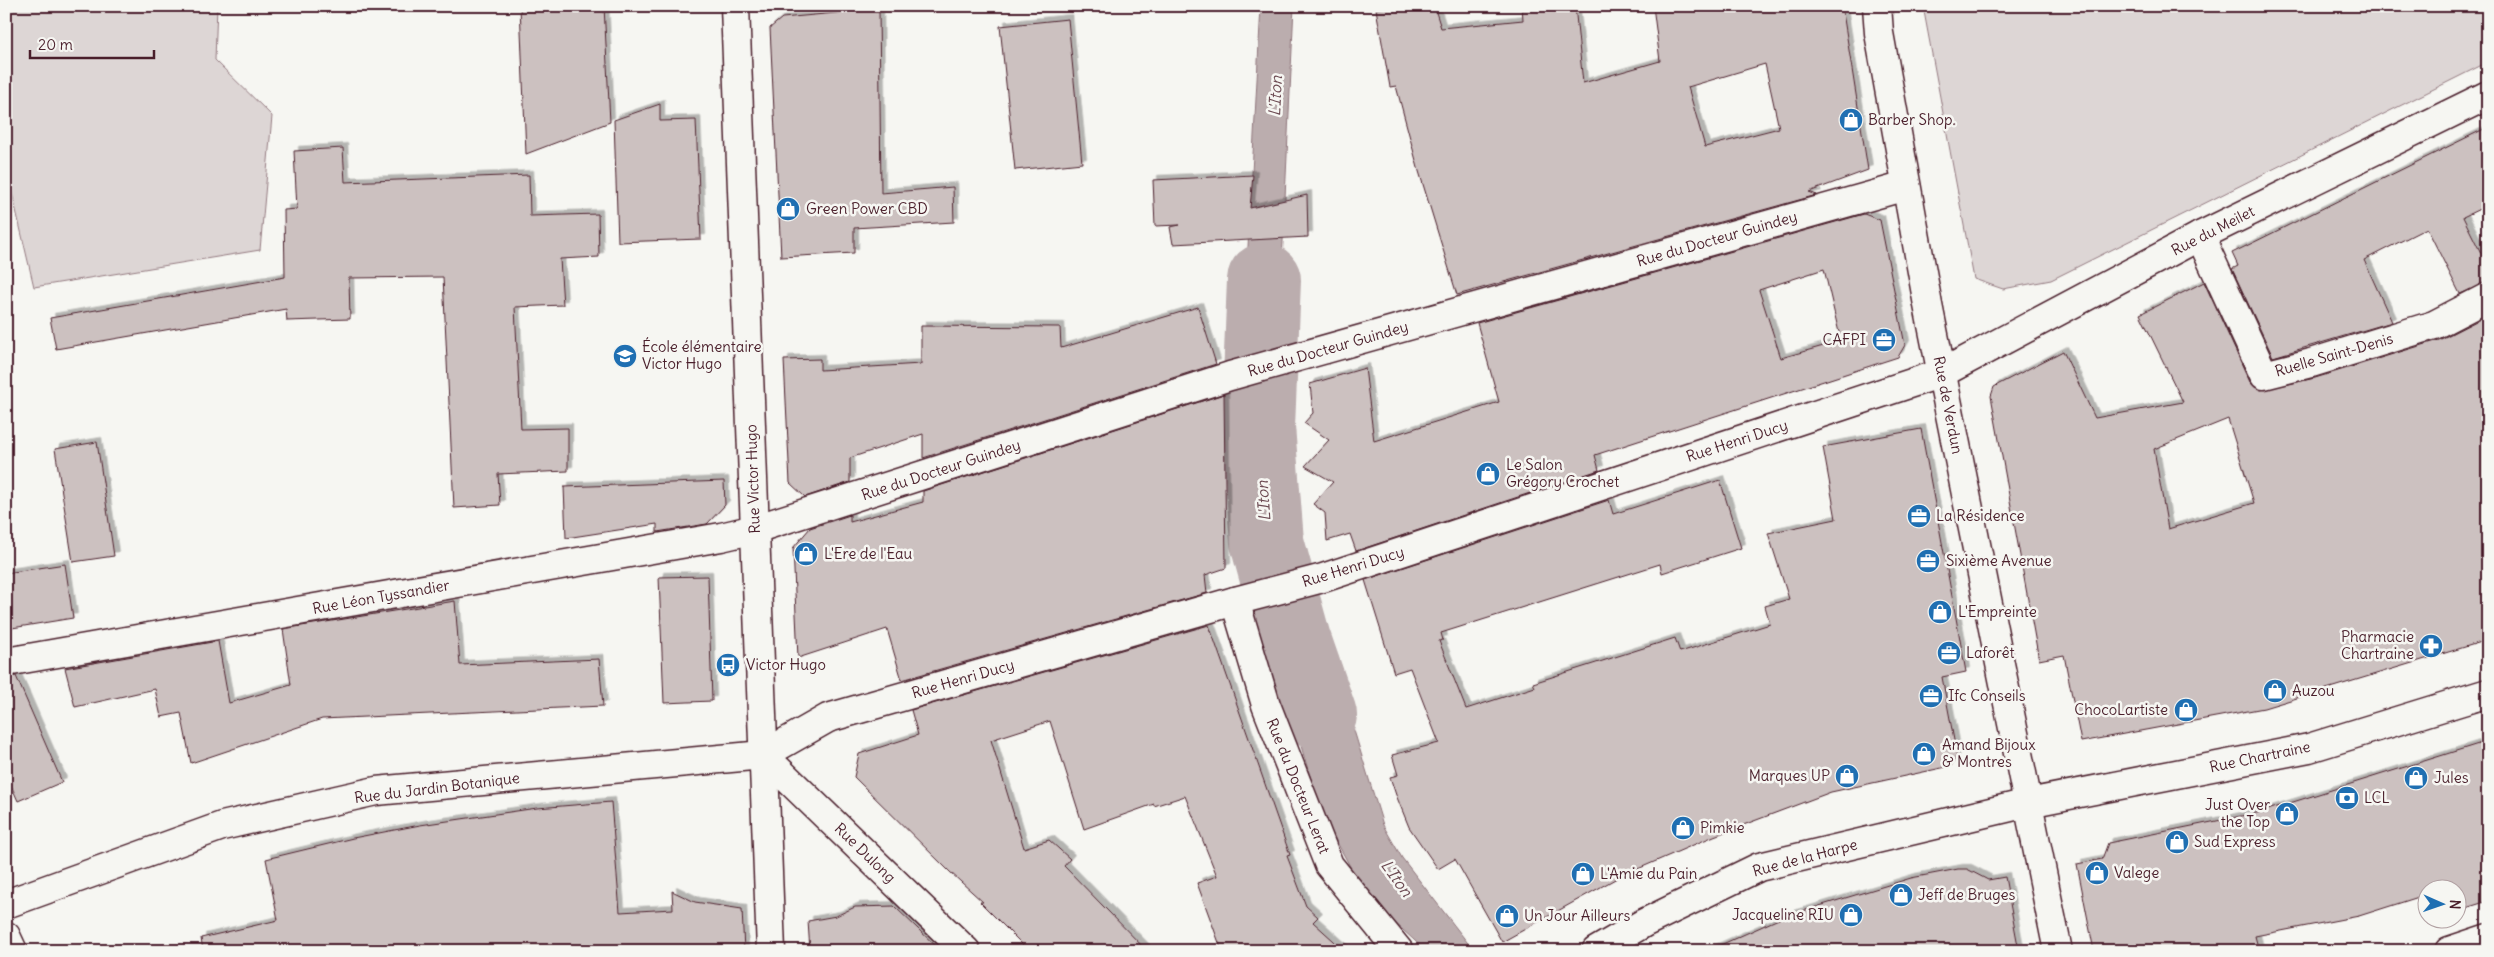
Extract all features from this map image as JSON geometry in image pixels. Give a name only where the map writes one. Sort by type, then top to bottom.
[{"type":"street","name":"Rue Victor Hugo","points":[[735,6],[771,951]]},
{"type":"street","name":"Rue de Verdun","points":[[1877,6],[1878,33],[1906,186],[2058,951]]},
{"type":"street","name":"Rue du Meilet","points":[[1942,373],[2200,236],[2488,95]]},
{"type":"street","name":"Rue du Docteur Guindey","points":[[755,529],[1230,376],[1906,186]]},
{"type":"street","name":"Ruelle Saint-Denis","points":[[2200,236],[2264,375],[2311,363],[2434,325],[2488,297]]},
{"type":"street","name":"Rue Henri Ducy","points":[[763,755],[828,718],[1235,601],[1323,578],[1942,373]]},
{"type":"street","name":"Rue Léon Tyssandier","points":[[6,662],[721,537],[755,529]]},
{"type":"street","name":"Rue du Docteur Lerat","points":[[1235,601],[1266,705],[1329,865],[1399,951]]},
{"type":"street","name":"Rue Chartraine","points":[[2028,803],[2309,748],[2488,693]]},
{"type":"street","name":"Rue du Jardin Botanique","points":[[6,904],[222,826],[376,792],[763,755]]},
{"type":"street","name":"Rue Dulong","points":[[763,755],[966,951]]},
{"type":"street","name":"Rue de la Harpe","points":[[1596,951],[1644,923],[1759,866],[2028,803]]},
{"type":"street","points":[[6,936],[14,951]]},
{"type":"street","points":[[2449,951],[2488,938]]},
{"type":"shaded area","points":[[6,6],[217,6],[215,60],[272,116],[260,250],[34,287],[6,167]]},
{"type":"shaded area","points":[[1923,6],[2488,6],[2488,62],[2051,280],[2003,289],[1974,279]]},
{"type":"water","points":[[1261,6],[1294,6],[1278,348],[1242,358]]},
{"type":"water","points":[[1278,394],[1284,447],[1289,446],[1299,550],[1247,567],[1242,405]]},
{"type":"water","points":[[1317,610],[1383,825],[1402,858],[1474,951],[1426,951],[1379,908],[1352,870],[1332,833],[1316,796],[1265,626]]},
{"type":"building","points":[[520,6],[604,6],[610,122],[526,154]]},
{"type":"building","points":[[1399,6],[1434,6],[1441,28],[1523,20],[1522,6],[1575,6],[1583,83],[1660,61],[1653,6],[1842,6],[1868,170],[1809,192],[1817,195],[1457,295],[1418,168],[1396,86],[1390,87],[1376,9]],"holes":[[[1765,64],[1779,128],[1705,147],[1688,87]]]},
{"type":"building","points":[[879,9],[881,193],[953,187],[954,222],[854,228],[854,253],[781,257],[770,28],[782,18]]},
{"type":"building","points":[[1068,19],[1082,163],[1015,170],[1000,26]]},
{"type":"building","points":[[660,104],[660,121],[696,120],[701,239],[618,242],[614,120]]},
{"type":"building","points":[[2488,127],[2488,205],[2463,217],[2488,267],[2488,282],[2460,294],[2427,228],[2364,260],[2392,322],[2273,357],[2232,269],[2238,266],[2232,253]]},
{"type":"building","points":[[343,148],[345,182],[529,175],[530,216],[598,214],[599,257],[560,259],[563,305],[515,307],[521,429],[568,428],[568,471],[498,474],[500,505],[454,508],[443,277],[349,278],[350,319],[287,321],[286,309],[56,349],[50,318],[285,277],[284,210],[297,209],[294,151]]},
{"type":"building","points":[[1253,175],[1250,208],[1307,195],[1308,237],[1173,244],[1170,227],[1180,225],[1155,226],[1153,180]]},
{"type":"building","points":[[1864,214],[1880,220],[1905,345],[1898,357],[1595,455],[1599,470],[1356,551],[1350,534],[1327,541],[1325,513],[1313,504],[1333,482],[1305,466],[1329,440],[1304,423],[1313,413],[1310,384],[1365,368],[1374,441],[1499,402],[1477,323]],"holes":[[[1824,269],[1841,341],[1781,358],[1759,290]]]},
{"type":"building","points":[[2204,282],[2250,382],[2261,390],[2315,378],[2439,340],[2488,315],[2488,640],[2264,708],[2081,742],[2064,655],[2039,660],[1991,396],[1994,387],[2063,351],[2095,418],[2183,402],[2140,314]],"holes":[[[2228,419],[2254,503],[2168,529],[2154,449]]]},
{"type":"building","points":[[1198,307],[1216,364],[923,458],[923,434],[850,458],[850,482],[805,497],[790,483],[784,360],[820,359],[820,370],[921,364],[921,326],[1060,327],[1061,348]]},
{"type":"building","points":[[1224,394],[1226,568],[1205,575],[1207,593],[902,680],[887,629],[798,658],[793,548],[810,528],[850,515],[850,522],[923,502],[923,491]]},
{"type":"building","points":[[1921,429],[1966,672],[1942,677],[1957,756],[1951,766],[1831,792],[1714,836],[1617,878],[1502,942],[1455,859],[1438,869],[1409,827],[1396,795],[1390,777],[1398,775],[1392,755],[1439,743],[1410,668],[1394,673],[1365,580],[1609,500],[1613,514],[1720,480],[1741,548],[1662,573],[1660,564],[1441,633],[1443,640],[1439,641],[1466,709],[1535,687],[1533,683],[1675,638],[1680,652],[1770,624],[1765,606],[1789,599],[1768,533],[1836,519],[1823,447]]},
{"type":"building","points":[[97,442],[114,556],[73,562],[55,449]]},
{"type":"building","points":[[724,481],[725,505],[707,524],[657,532],[657,524],[566,538],[564,487]]},
{"type":"building","points":[[65,564],[73,618],[6,629],[6,573]]},
{"type":"building","points":[[708,576],[712,701],[664,703],[659,577]]},
{"type":"building","points":[[455,601],[460,665],[599,659],[603,706],[322,719],[191,763],[181,713],[161,717],[155,689],[75,707],[65,668],[218,641],[229,703],[291,685],[283,629]]},
{"type":"building","points":[[1209,625],[1290,855],[1287,856],[1306,906],[1318,917],[1313,922],[1345,951],[1222,951],[1197,883],[1217,876],[1185,796],[1154,806],[1154,804],[1084,829],[1050,721],[991,740],[1024,848],[1049,840],[1070,859],[1064,866],[1147,951],[1029,951],[980,902],[983,902],[854,777],[859,754],[918,735],[911,710]]},
{"type":"building","points":[[16,676],[62,782],[18,801],[6,774],[6,677]]},
{"type":"building","points":[[2488,741],[2488,901],[2466,908],[2466,880],[2416,880],[2416,898],[2359,916],[2255,936],[2259,951],[2094,951],[2077,864],[2102,859],[2108,843],[2261,812]]},
{"type":"building","points":[[611,802],[620,912],[673,909],[672,891],[695,902],[742,909],[744,951],[203,951],[201,938],[278,920],[266,859],[353,838],[420,825],[537,808]]},
{"type":"building","points":[[1967,869],[1988,880],[2005,877],[2019,951],[1707,951],[1783,917],[1911,878]]},
{"type":"building","points":[[894,906],[941,951],[810,951],[808,921],[836,916],[855,907]]},
{"type":"waterway","name":"L'Iton","points":[[1264,280],[1258,427],[1267,542],[1294,640],[1320,715]]},
{"type":"place","name":"Barber Shop.","points":[[1851,120]]},
{"type":"place","name":"Green Power CBD","points":[[788,209]]},
{"type":"place","name":"CAFPI","points":[[1884,340]]},
{"type":"place","name":"École élémentaire Victor Hugo","points":[[625,356]]},
{"type":"place","name":"Le Salon Grégory Crochet","points":[[1488,474]]},
{"type":"place","name":"La Résidence","points":[[1919,516]]},
{"type":"place","name":"L'Ere de l'Eau","points":[[806,554]]},
{"type":"place","name":"Sixième Avenue","points":[[1928,561]]},
{"type":"place","name":"L'Empreinte","points":[[1940,612]]},
{"type":"place","name":"Pharmacie Chartraine","points":[[2431,646]]},
{"type":"place","name":"Laforêt","points":[[1949,653]]},
{"type":"place","name":"Victor Hugo","points":[[728,665]]},
{"type":"place","name":"Auzou","points":[[2275,691]]},
{"type":"place","name":"Ifc Conseils","points":[[1931,696]]},
{"type":"place","name":"ChocoLartiste","points":[[2186,710]]},
{"type":"place","name":"Amand Bijoux & Montres","points":[[1924,754]]},
{"type":"place","name":"Marques UP","points":[[1847,776]]},
{"type":"place","name":"Jules","points":[[2416,778]]},
{"type":"place","name":"LCL","points":[[2347,798]]},
{"type":"place","name":"Just Over the Top","points":[[2287,814]]},
{"type":"place","name":"Pimkie","points":[[1683,828]]},
{"type":"place","name":"Sud Express","points":[[2177,842]]},
{"type":"place","name":"Valege","points":[[2097,873]]},
{"type":"place","name":"L'Amie du Pain","points":[[1583,874]]},
{"type":"place","name":"Jeff de Bruges","points":[[1901,895]]},
{"type":"place","name":"Jacqueline RIU","points":[[1851,915]]},
{"type":"place","name":"Un Jour Ailleurs","points":[[1507,916]]}]
